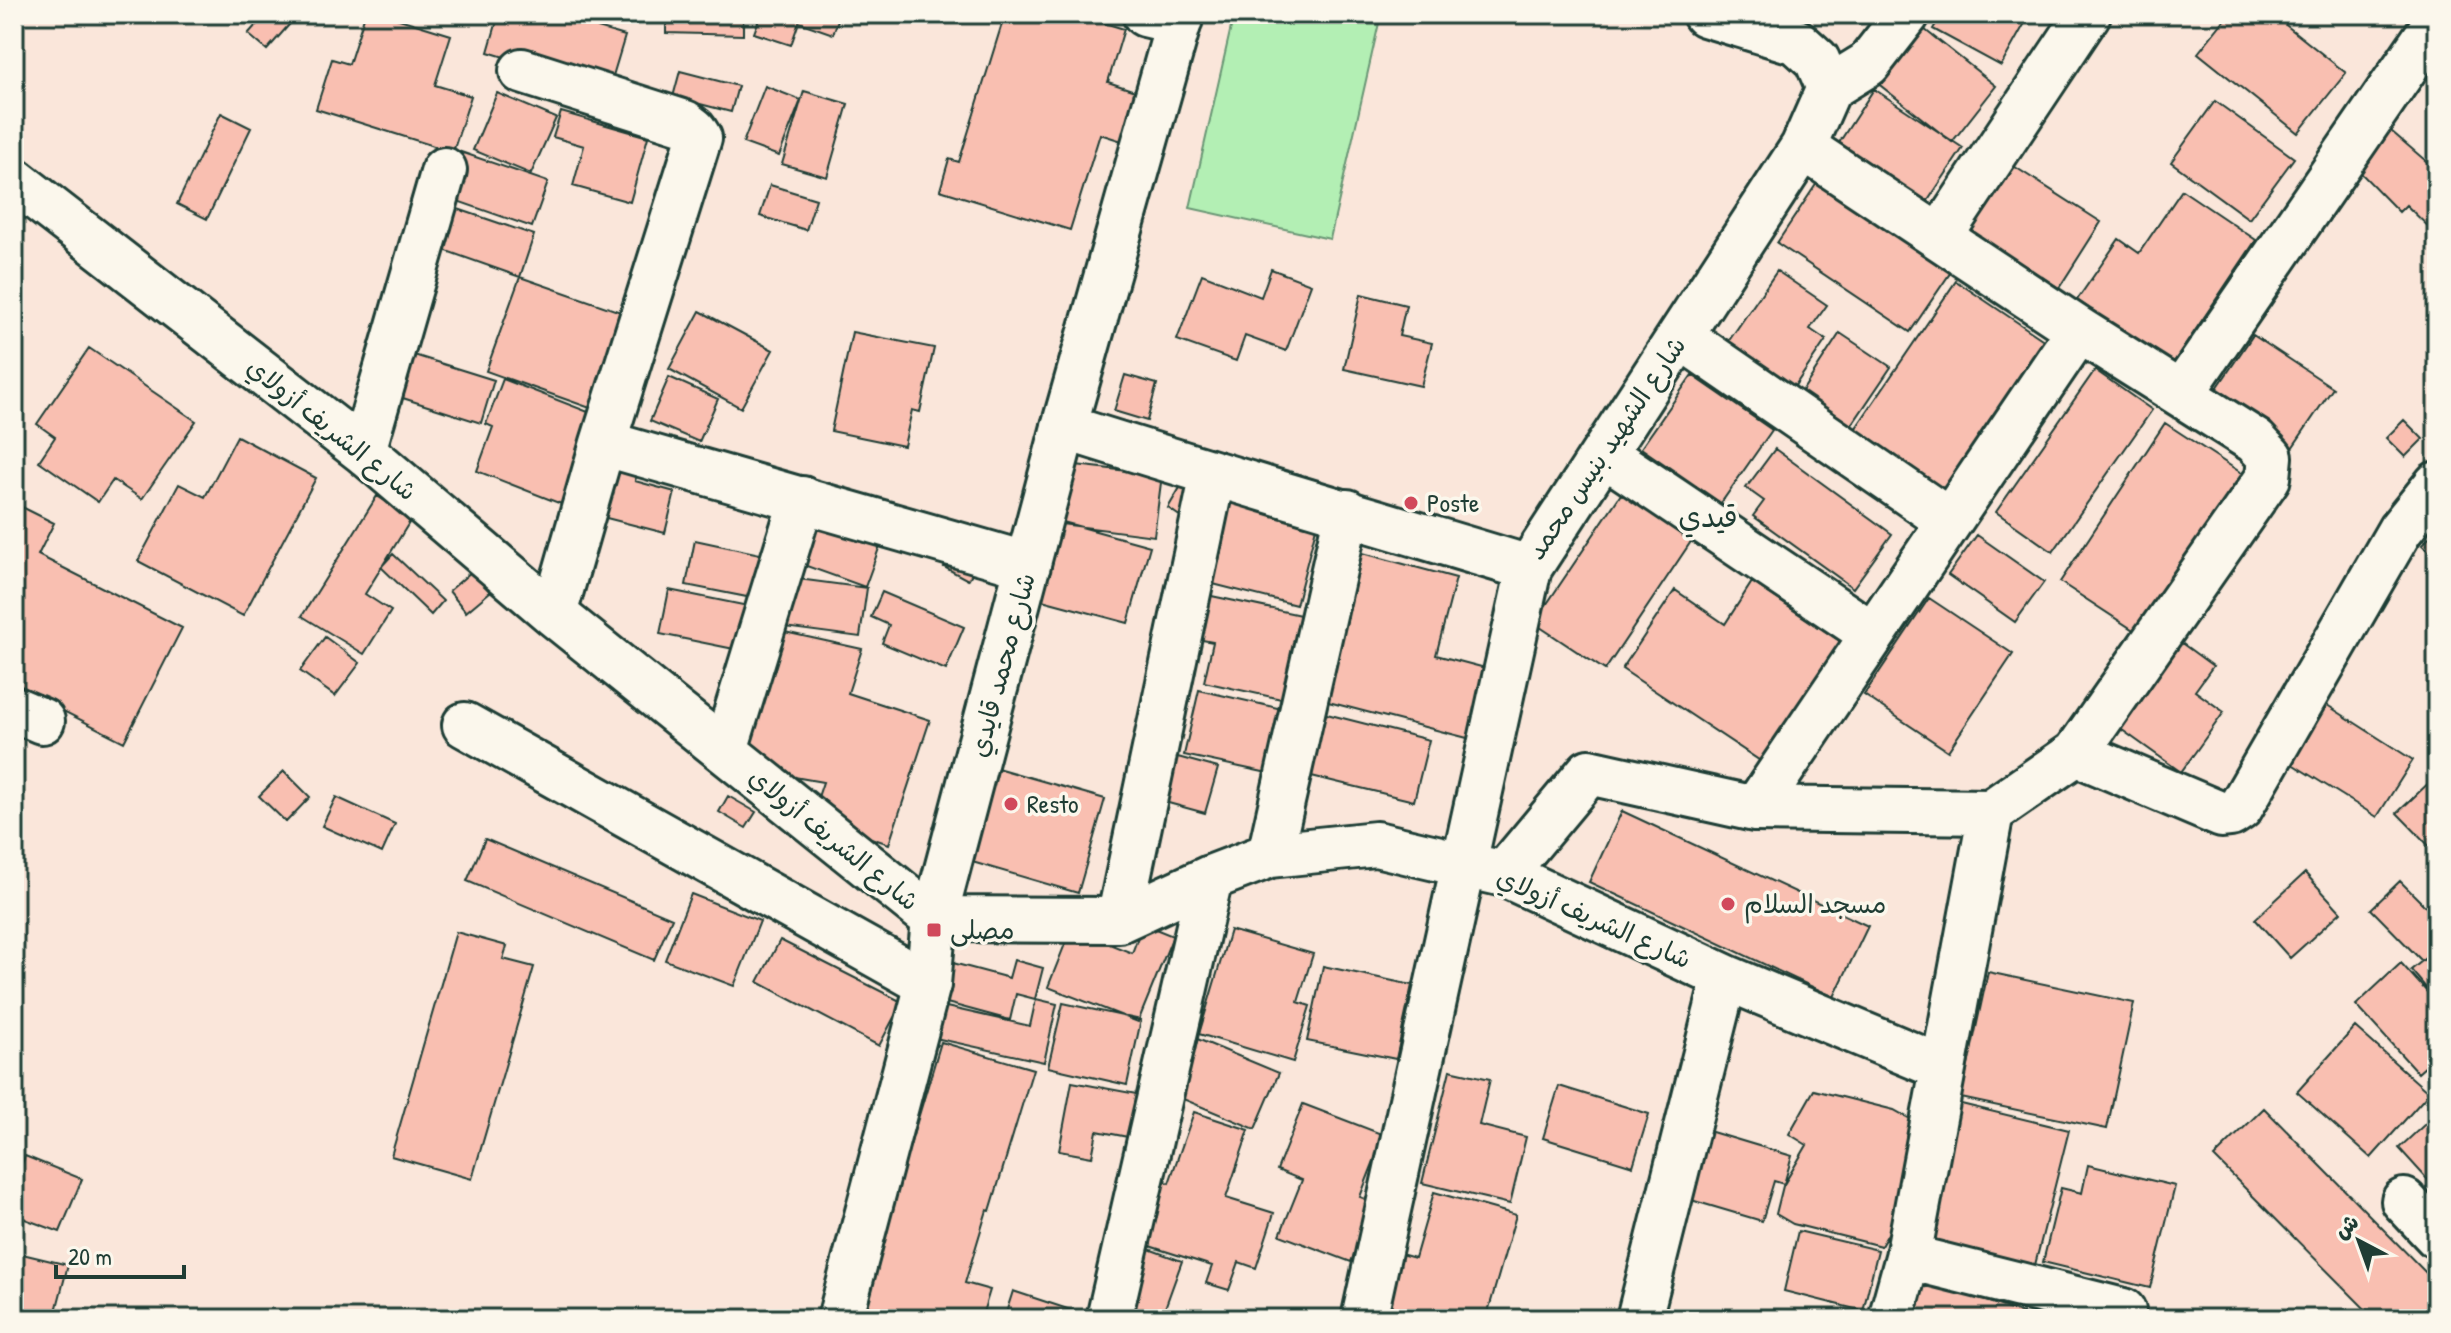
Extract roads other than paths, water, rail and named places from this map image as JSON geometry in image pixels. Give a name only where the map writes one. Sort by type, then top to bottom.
[{"type":"street","points":[[1705,14],[1797,42],[1817,60],[1829,88],[1868,64],[1907,14]]},
{"type":"street","points":[[1940,236],[2088,14]]},
{"type":"street","name":"شارع محمد قايدي","points":[[840,1319],[928,984],[934,919],[1168,17]]},
{"type":"street","points":[[2181,394],[2437,21]]},
{"type":"street","points":[[522,71],[685,123],[699,138],[603,443],[554,614]]},
{"type":"street","name":"شارع الشهيد بنيس محمد","points":[[1064,427],[1529,568],[1803,147],[1829,88]]},
{"type":"street","points":[[1485,869],[1589,772],[1755,809],[1991,812],[2076,753],[2268,478],[2270,457],[2255,441],[2079,330],[1803,147]]},
{"type":"street","points":[[363,451],[444,170]]},
{"type":"street","name":"شارع الشريف أزولاي","points":[[14,180],[363,451],[554,614],[934,919],[1119,920],[1210,878],[1270,855],[1376,844],[1485,869],[1725,977],[1943,1068]]},
{"type":"street","points":[[1755,809],[2079,330]]},
{"type":"street","points":[[1680,336],[1949,521]]},
{"type":"street","points":[[603,443],[1028,565]]},
{"type":"street","points":[[1604,454],[1872,634]]},
{"type":"street","points":[[1119,920],[1213,474]]},
{"type":"street","points":[[2076,753],[2222,815],[2240,808],[2400,530],[2437,484]]},
{"type":"street","points":[[725,750],[802,499]]},
{"type":"street","points":[[1270,855],[1347,512]]},
{"type":"street","points":[[1364,1319],[1485,869],[1529,568]]},
{"type":"street","points":[[465,725],[928,984]]},
{"type":"street","points":[[1891,1319],[1908,1257],[1991,812]]},
{"type":"street","points":[[1109,1319],[1210,878]]},
{"type":"street","points":[[1639,1319],[1725,977]]},
{"type":"street","points":[[2404,1201],[2437,1236]]},
{"type":"street","points":[[1908,1257],[2123,1311]]},
{"type":"place","name":"Poste","points":[[1411,503]]},
{"type":"place","name":"Resto","points":[[1011,804]]},
{"type":"place","name":"مسجد السلام","points":[[1728,904]]},
{"type":"place","name":"مصلى","points":[[934,930]]},
{"type":"district","name":"قيدي","points":[[1708,517]]}]
